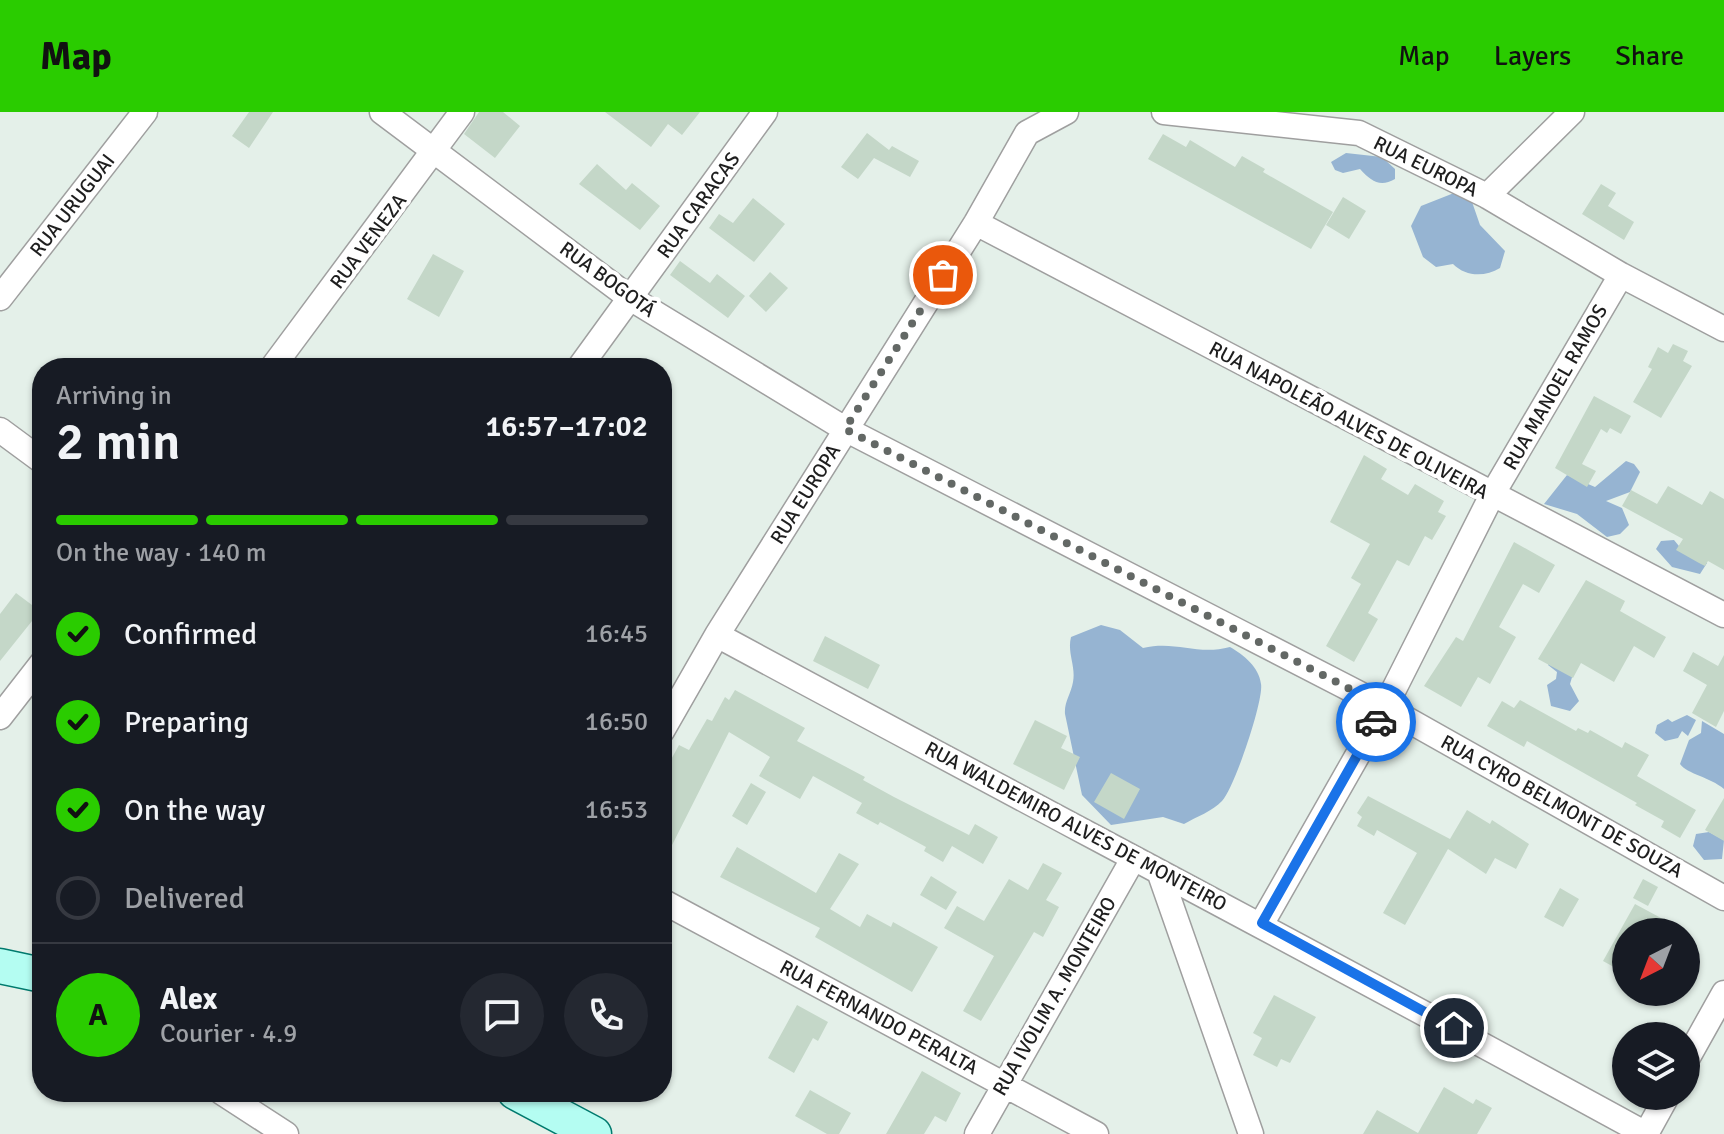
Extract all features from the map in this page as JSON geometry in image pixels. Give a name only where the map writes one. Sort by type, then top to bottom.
[{"type":"main road","points":[[0,966],[32,973]]},
{"type":"main road","points":[[534,1102],[594,1134]]},
{"type":"street","name":"RUA URUGUAI","points":[[0,298],[145,112]]},
{"type":"street","name":"RUA BOGOTÁ","points":[[382,112],[437,150],[630,298],[845,429]]},
{"type":"street","name":"RUA VENEZA","points":[[280,358],[437,150],[462,112]]},
{"type":"street","name":"RUA CARACAS","points":[[586,358],[765,112]]},
{"type":"street","name":"RUA EUROPA","points":[[672,714],[717,635],[976,223],[1027,133],[1066,112]]},
{"type":"street","name":"RUA EUROPA","points":[[1164,112],[1359,133],[1487,196],[1621,275],[1724,329]]},
{"type":"street","points":[[1487,196],[1572,112]]},
{"type":"street","name":"RUA NAPOLEÃO ALVES DE OLIVEIRA","points":[[976,223],[1724,615]]},
{"type":"street","name":"RUA MANOEL RAMOS","points":[[1262,923],[1385,707],[1492,495],[1621,275]]},
{"type":"street","name":"RUA CYRO BELMONT DE SOUZA","points":[[845,429],[1385,707],[1724,898]]},
{"type":"street","points":[[0,430],[32,454]]},
{"type":"street","name":"RUA WALDEMIRO ALVES DE MONTEIRO","points":[[717,635],[1160,874],[1262,923],[1646,1134]]},
{"type":"street","points":[[0,717],[32,676]]},
{"type":"street","name":"RUA IVOLIM A. MONTEIRO","points":[[977,1134],[1003,1083],[1133,859]]},
{"type":"street","points":[[1160,874],[1251,1134]]},
{"type":"street","name":"RUA FERNANDO PERALTA","points":[[672,906],[1096,1134]]},
{"type":"street","points":[[1700,1036],[1724,993]]},
{"type":"street","points":[[231,1102],[254,1125],[286,1134]]},
{"type":"street","points":[[1646,1134],[1659,1110]]},
{"type":"shaded area","points":[[1346,153],[1382,157],[1395,169],[1395,179],[1380,183],[1360,169],[1343,173],[1335,170],[1331,162]]},
{"type":"shaded area","points":[[1454,193],[1471,199],[1480,225],[1505,251],[1500,268],[1476,274],[1453,264],[1436,267],[1423,257],[1411,226],[1421,206]]},
{"type":"shaded area","points":[[1626,461],[1634,464],[1640,472],[1630,492],[1606,501],[1622,508],[1629,525],[1620,534],[1607,537],[1577,514],[1544,504],[1567,475],[1595,487]]},
{"type":"shaded area","points":[[1674,540],[1683,551],[1707,563],[1700,574],[1672,567],[1656,549],[1661,541]]},
{"type":"shaded area","points":[[1101,625],[1120,630],[1143,648],[1166,646],[1207,650],[1230,647],[1250,662],[1260,678],[1261,693],[1253,725],[1227,793],[1214,808],[1184,824],[1163,817],[1111,825],[1082,795],[1065,714],[1074,676],[1070,643],[1071,637]]},
{"type":"shaded area","points":[[1550,661],[1573,674],[1570,684],[1579,701],[1570,711],[1551,706],[1547,685],[1556,679],[1557,672],[1548,665]]},
{"type":"shaded area","points":[[1687,715],[1696,720],[1688,736],[1682,731],[1678,738],[1665,741],[1655,733],[1657,725]]},
{"type":"shaded area","points":[[1702,721],[1724,734],[1724,789],[1680,764],[1689,740],[1701,733]]},
{"type":"shaded area","points":[[1709,832],[1724,840],[1722,859],[1704,860],[1693,846],[1696,834]]},
{"type":"building","points":[[249,112],[273,112],[249,148],[232,136]]},
{"type":"building","points":[[479,112],[503,112],[520,126],[495,158],[464,134]]},
{"type":"building","points":[[605,112],[700,112],[682,135],[668,124],[651,147]]},
{"type":"building","points":[[867,133],[889,150],[892,146],[919,161],[910,177],[874,158],[858,179],[841,167]]},
{"type":"building","points":[[1163,134],[1186,147],[1190,140],[1235,167],[1242,156],[1265,169],[1263,172],[1333,212],[1311,249],[1148,159]]},
{"type":"building","points":[[597,164],[626,190],[632,183],[660,206],[640,230],[579,184]]},
{"type":"building","points":[[1601,184],[1616,193],[1608,206],[1634,222],[1624,240],[1582,214]]},
{"type":"building","points":[[1343,197],[1366,211],[1349,239],[1326,225]]},
{"type":"building","points":[[753,198],[785,224],[754,262],[709,228],[719,214],[733,223]]},
{"type":"building","points":[[433,254],[464,271],[439,317],[407,299]]},
{"type":"building","points":[[680,261],[710,283],[717,274],[745,296],[728,318],[670,275]]},
{"type":"building","points":[[770,272],[788,288],[766,312],[749,296]]},
{"type":"building","points":[[1673,344],[1688,351],[1683,361],[1692,366],[1661,418],[1633,402],[1652,369],[1648,367],[1658,347],[1668,353]]},
{"type":"building","points":[[1594,396],[1631,416],[1621,434],[1610,428],[1607,433],[1601,429],[1582,464],[1596,471],[1587,487],[1555,468]]},
{"type":"building","points":[[1364,455],[1387,469],[1381,479],[1408,495],[1415,484],[1444,501],[1438,512],[1446,516],[1432,540],[1425,536],[1409,566],[1397,560],[1368,613],[1378,619],[1354,662],[1326,646],[1361,584],[1351,578],[1370,544],[1330,522]]},
{"type":"building","points":[[1668,486],[1702,505],[1710,491],[1724,499],[1724,570],[1708,561],[1705,566],[1676,550],[1683,539],[1622,506],[1631,490],[1657,504]]},
{"type":"building","points":[[1514,542],[1555,565],[1539,593],[1523,584],[1499,627],[1516,637],[1490,684],[1478,677],[1461,707],[1424,686],[1456,637],[1463,641]]},
{"type":"building","points":[[1586,580],[1625,601],[1620,611],[1666,637],[1654,658],[1634,646],[1614,682],[1581,663],[1573,678],[1538,659]]},
{"type":"building","points":[[16,593],[32,605],[32,621],[0,661],[0,614]]},
{"type":"building","points":[[825,636],[880,665],[868,689],[813,661]]},
{"type":"building","points":[[1693,652],[1718,666],[1724,655],[1724,711],[1716,727],[1692,713],[1707,685],[1683,671]]},
{"type":"building","points":[[735,690],[805,728],[797,741],[865,777],[863,780],[969,835],[975,824],[998,837],[983,864],[952,846],[943,862],[924,851],[926,847],[856,813],[862,803],[813,776],[800,799],[759,776],[770,757],[729,732],[672,845],[672,758],[679,745],[689,750],[707,719],[712,721],[725,697],[729,700]]},
{"type":"building","points":[[1520,700],[1576,731],[1578,728],[1588,733],[1590,730],[1622,748],[1625,742],[1649,755],[1637,776],[1696,810],[1680,838],[1661,827],[1664,821],[1635,805],[1637,803],[1527,741],[1524,747],[1487,726],[1502,701],[1514,708]]},
{"type":"building","points":[[1035,720],[1067,736],[1061,748],[1080,757],[1064,790],[1013,764]]},
{"type":"building","points":[[1111,773],[1140,789],[1124,819],[1094,802]]},
{"type":"building","points":[[751,783],[766,792],[747,825],[732,816]]},
{"type":"building","points":[[1368,796],[1450,839],[1467,810],[1490,824],[1492,820],[1529,844],[1516,869],[1495,858],[1486,874],[1448,849],[1405,925],[1383,913],[1417,853],[1377,830],[1374,836],[1357,826],[1362,817],[1357,813]]},
{"type":"building","points":[[1724,798],[1724,841],[1705,830]]},
{"type":"building","points":[[737,847],[816,893],[839,853],[859,864],[830,909],[860,927],[867,914],[891,927],[893,922],[938,947],[912,992],[815,937],[820,928],[720,877]]},
{"type":"building","points":[[1043,863],[1062,873],[1046,900],[1059,907],[1043,937],[1034,932],[981,1021],[963,1011],[994,956],[944,928],[957,906],[984,921],[1009,879],[1028,890]]},
{"type":"building","points":[[931,876],[957,892],[946,910],[920,895]]},
{"type":"building","points":[[1643,879],[1658,887],[1648,906],[1633,898]]},
{"type":"building","points":[[1560,888],[1579,899],[1563,927],[1544,917]]},
{"type":"building","points":[[1635,904],[1661,918],[1627,918]]},
{"type":"building","points":[[1612,945],[1612,966],[1603,961]]},
{"type":"building","points":[[1274,995],[1316,1017],[1290,1063],[1281,1059],[1277,1067],[1253,1055],[1262,1038],[1253,1033]]},
{"type":"building","points":[[797,1005],[828,1022],[818,1041],[813,1038],[794,1073],[768,1058]]},
{"type":"building","points":[[922,1071],[961,1093],[946,1122],[935,1116],[924,1134],[886,1134]]},
{"type":"building","points":[[1444,1087],[1473,1104],[1476,1099],[1492,1108],[1477,1134],[1363,1134],[1377,1110],[1418,1133]]},
{"type":"building","points":[[810,1090],[851,1113],[839,1134],[827,1134],[795,1116]]},
{"type":"way so far","points":[[943,275],[845,429],[1385,707],[1376,722]]},
{"type":"route","points":[[1376,722],[1262,923],[1454,1028]]}]
